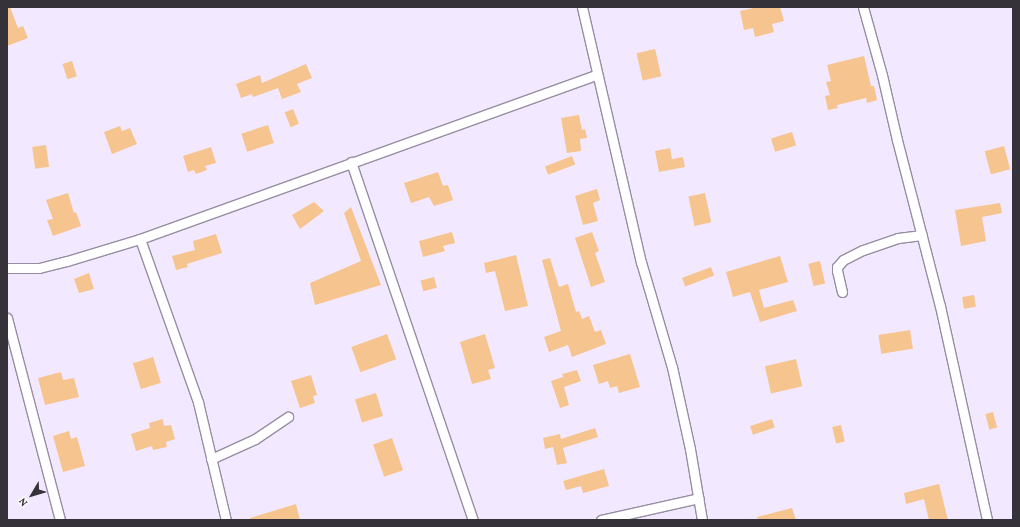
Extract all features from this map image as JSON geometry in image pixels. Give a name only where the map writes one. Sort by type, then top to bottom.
[{"type":"street","points":[[582,7],[596,75],[641,262],[672,367],[702,520]]},
{"type":"street","points":[[863,7],[882,75],[951,353],[986,520]]},
{"type":"street","points":[[7,268],[39,268],[140,239],[596,75]]},
{"type":"street","points":[[351,162],[473,520]]},
{"type":"street","points":[[842,292],[837,271],[842,260],[863,250],[898,238],[908,235],[922,235]]},
{"type":"street","points":[[140,239],[198,402],[226,520]]},
{"type":"street","points":[[7,318],[60,520]]},
{"type":"street","points":[[211,459],[255,439],[288,417]]},
{"type":"street","points":[[601,520],[698,498]]},
{"type":"building","points":[[7,7],[10,7],[18,28],[23,26],[28,38],[7,46]]},
{"type":"building","points":[[758,7],[780,7],[784,21],[772,24],[774,32],[755,37],[753,28],[744,30],[740,11]]},
{"type":"building","points":[[655,49],[661,76],[643,81],[636,53]]},
{"type":"building","points":[[864,56],[871,86],[874,86],[877,100],[867,103],[866,98],[837,105],[838,108],[828,110],[825,96],[830,95],[826,82],[831,81],[827,65]]},
{"type":"building","points":[[72,61],[77,76],[67,79],[62,64]]},
{"type":"building","points":[[306,64],[312,78],[297,84],[301,92],[282,99],[278,88],[253,97],[252,94],[241,98],[236,84],[260,75],[262,83]]},
{"type":"building","points":[[293,109],[299,124],[291,127],[285,112]]},
{"type":"building","points":[[579,115],[582,130],[585,129],[587,138],[580,139],[581,151],[567,153],[561,118]]},
{"type":"building","points":[[268,125],[274,143],[247,152],[241,134]]},
{"type":"building","points":[[120,126],[122,131],[130,128],[137,144],[112,154],[104,132]]},
{"type":"building","points":[[792,132],[796,145],[775,152],[771,138]]},
{"type":"building","points":[[46,145],[49,167],[35,169],[32,147]]},
{"type":"building","points":[[1004,146],[1010,169],[991,174],[985,151]]},
{"type":"building","points":[[211,147],[216,163],[205,166],[207,170],[196,174],[194,170],[188,172],[183,156]]},
{"type":"building","points":[[670,148],[672,159],[683,157],[685,167],[659,172],[655,151]]},
{"type":"building","points":[[572,156],[575,164],[548,175],[545,166]]},
{"type":"building","points":[[438,172],[443,186],[448,185],[453,200],[434,206],[429,197],[411,203],[404,183]]},
{"type":"building","points":[[597,189],[600,200],[593,203],[598,221],[583,225],[575,196]]},
{"type":"building","points":[[68,193],[74,213],[76,212],[81,226],[53,236],[47,220],[53,219],[46,200]]},
{"type":"building","points":[[705,193],[711,222],[695,226],[688,197]]},
{"type":"building","points":[[314,202],[324,211],[300,229],[292,215]]},
{"type":"building","points":[[1000,203],[1002,213],[982,217],[986,241],[961,246],[955,210]]},
{"type":"building","points":[[351,207],[381,285],[315,305],[310,283],[361,261],[344,213]]},
{"type":"building","points":[[452,232],[455,243],[443,246],[445,251],[423,257],[419,241]]},
{"type":"building","points":[[592,232],[599,251],[595,253],[605,282],[591,287],[575,238]]},
{"type":"building","points":[[216,234],[222,253],[187,264],[188,267],[176,270],[172,256],[195,250],[193,241]]},
{"type":"building","points":[[516,255],[528,306],[505,311],[495,271],[486,273],[484,263]]},
{"type":"building","points":[[780,256],[788,282],[759,290],[764,308],[793,300],[797,311],[760,322],[750,292],[733,297],[726,272]]},
{"type":"building","points":[[550,258],[559,287],[568,284],[576,312],[579,311],[582,319],[589,316],[595,332],[601,330],[606,344],[572,357],[568,345],[549,352],[544,337],[561,331],[542,260]]},
{"type":"building","points":[[820,261],[825,283],[813,286],[808,264]]},
{"type":"building","points":[[711,267],[714,275],[685,287],[682,278]]},
{"type":"building","points":[[89,273],[94,289],[79,293],[74,279]]},
{"type":"building","points":[[434,277],[437,288],[423,291],[420,281]]},
{"type":"building","points":[[974,295],[976,307],[964,309],[962,297]]},
{"type":"building","points":[[910,330],[913,349],[881,354],[878,335]]},
{"type":"building","points":[[387,334],[396,359],[361,372],[351,347]]},
{"type":"building","points":[[485,334],[495,368],[488,370],[491,379],[472,384],[460,342]]},
{"type":"building","points":[[630,354],[640,387],[619,393],[617,386],[610,388],[608,381],[599,384],[593,365]]},
{"type":"building","points":[[153,357],[161,383],[141,389],[133,363]]},
{"type":"building","points":[[796,359],[802,386],[771,393],[765,366]]},
{"type":"building","points":[[577,370],[581,381],[564,387],[569,405],[560,408],[551,381],[563,377],[562,374]]},
{"type":"building","points":[[61,372],[63,380],[74,378],[79,397],[45,405],[38,378]]},
{"type":"building","points":[[311,375],[317,395],[313,396],[315,403],[300,408],[291,381]]},
{"type":"building","points":[[376,393],[383,416],[362,422],[355,399]]},
{"type":"building","points":[[993,412],[997,427],[989,430],[985,414]]},
{"type":"building","points":[[163,419],[164,426],[171,425],[175,439],[166,442],[167,447],[153,450],[152,446],[136,451],[131,434],[150,428],[149,423]]},
{"type":"building","points":[[772,419],[775,428],[753,435],[750,426]]},
{"type":"building","points":[[841,425],[845,442],[836,444],[832,427]]},
{"type":"building","points":[[595,428],[598,437],[563,448],[567,463],[557,465],[553,447],[545,449],[543,438],[560,434],[561,439]]},
{"type":"building","points":[[69,431],[71,439],[77,437],[85,466],[63,472],[53,436]]},
{"type":"building","points":[[392,438],[403,470],[384,477],[373,445]]},
{"type":"building","points":[[604,469],[609,486],[583,493],[581,486],[566,490],[563,481]]},
{"type":"building","points":[[939,484],[948,520],[929,520],[924,499],[906,504],[904,493]]},
{"type":"building","points":[[296,504],[300,520],[250,520],[250,518]]},
{"type":"building","points":[[792,508],[796,520],[758,520],[757,517]]}]
